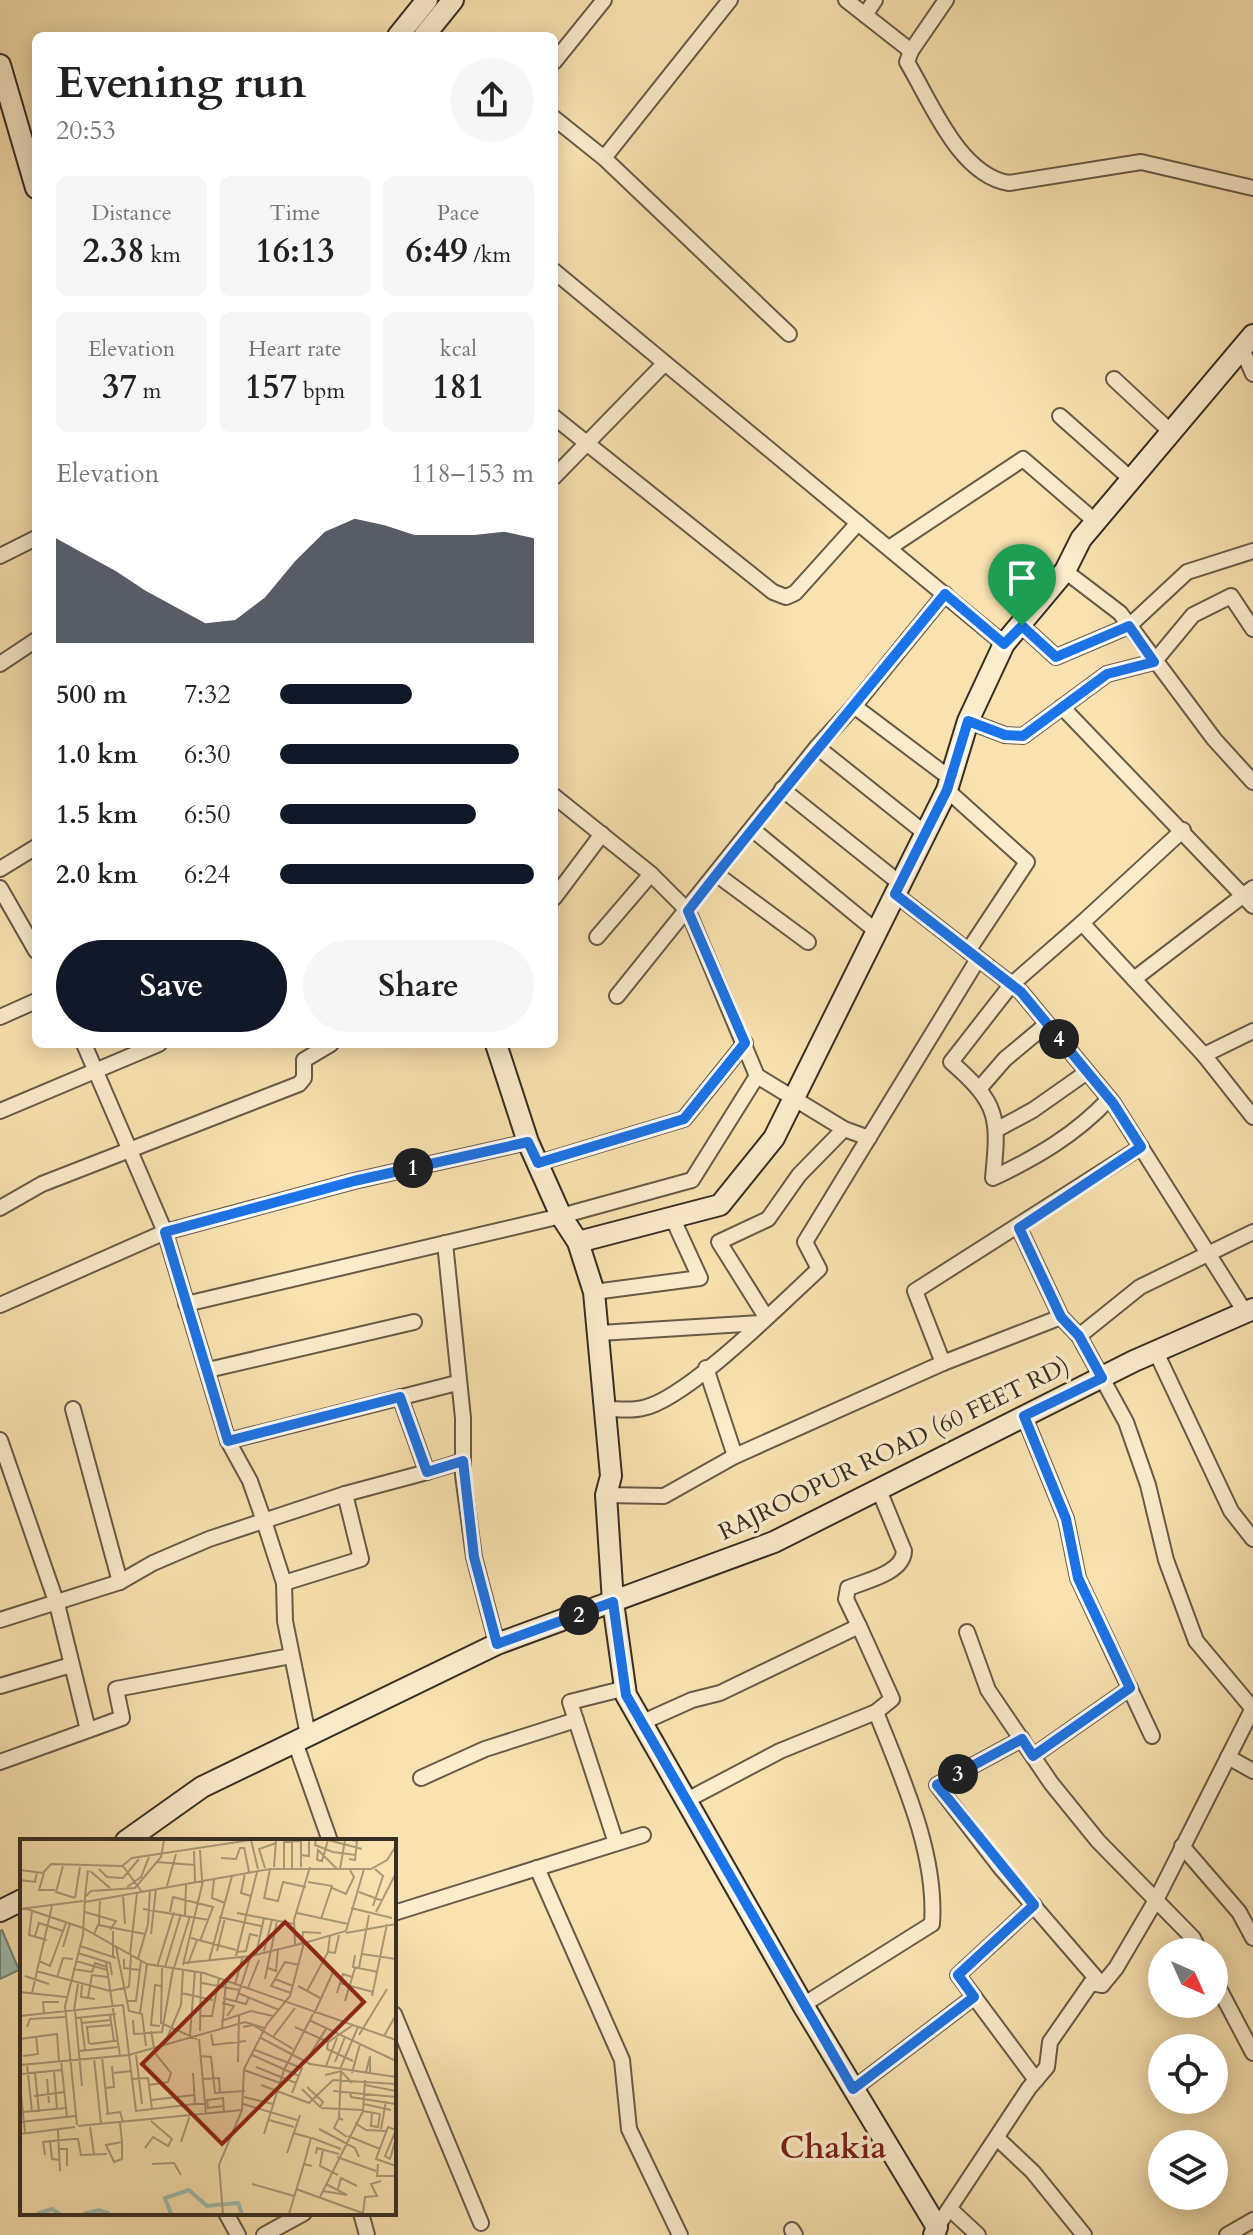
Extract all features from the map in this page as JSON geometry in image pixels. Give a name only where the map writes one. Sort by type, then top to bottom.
[{"type":"street","points":[[401,32],[427,0]]},
{"type":"street","points":[[427,32],[453,0]]},
{"type":"street","points":[[558,57],[604,0]]},
{"type":"street","points":[[604,158],[730,0]]},
{"type":"street","points":[[846,0],[911,51]]},
{"type":"street","points":[[865,15],[875,0]]},
{"type":"street","points":[[946,0],[911,51],[907,62],[961,152],[996,181],[1009,183],[1141,162],[1253,188]]},
{"type":"street","points":[[0,65],[32,174]]},
{"type":"street","points":[[558,121],[604,158],[789,334]]},
{"type":"street","points":[[558,274],[1004,644]]},
{"type":"street","points":[[1248,343],[1253,374]]},
{"type":"street","points":[[578,1242],[720,1205],[774,1138],[926,834],[949,784],[968,721],[1004,644],[1065,571],[1081,539],[1248,343]]},
{"type":"street","points":[[558,473],[664,364]]},
{"type":"street","points":[[1114,379],[1171,432]]},
{"type":"street","points":[[1060,416],[1132,480]]},
{"type":"street","points":[[558,420],[773,592],[786,597],[795,593],[858,523]]},
{"type":"street","points":[[889,548],[1023,459],[1096,522]]},
{"type":"street","points":[[0,556],[32,540]]},
{"type":"street","points":[[1022,626],[1056,657],[1129,626],[1187,572],[1253,551]]},
{"type":"street","points":[[1065,571],[1120,613],[1154,662],[1253,782]]},
{"type":"street","points":[[617,996],[688,911],[782,789],[945,594]]},
{"type":"street","points":[[968,721],[1005,735],[1023,736],[1107,674],[1154,662],[1193,615],[1231,596],[1253,629]]},
{"type":"street","points":[[0,664],[32,643]]},
{"type":"street","points":[[606,1409],[644,1408],[706,1368],[819,1269],[805,1242],[869,1138],[1027,862],[949,784],[854,706]]},
{"type":"street","points":[[1062,707],[1250,897],[1134,979]]},
{"type":"street","points":[[817,747],[926,834]]},
{"type":"street","points":[[782,789],[1011,985],[1047,1024],[1109,1099],[1208,1253],[1249,1310]]},
{"type":"street","points":[[558,799],[651,874],[688,911],[757,1076],[844,1129],[869,1138]]},
{"type":"street","points":[[752,829],[876,931]]},
{"type":"street","points":[[1109,1099],[1090,1119],[1041,1156],[993,1178],[996,1130],[993,1108],[979,1089],[951,1062],[1011,985],[1183,830]]},
{"type":"street","points":[[558,893],[602,834]]},
{"type":"street","points":[[0,869],[32,849]]},
{"type":"street","points":[[597,937],[651,874]]},
{"type":"street","points":[[716,874],[808,942]]},
{"type":"street","points":[[0,888],[31,932]]},
{"type":"street","points":[[1082,923],[1204,1055],[1253,1117]]},
{"type":"street","points":[[0,1017],[32,1003]]},
{"type":"street","points":[[979,1089],[1005,1059],[1047,1024]]},
{"type":"street","points":[[1204,1055],[1253,1031]]},
{"type":"street","points":[[538,1163],[684,1119],[745,1043]]},
{"type":"street","points":[[86,1048],[99,1070],[127,1149],[165,1232],[228,1441],[250,1481],[284,1583],[302,1739],[329,1839]]},
{"type":"street","points":[[0,1111],[150,1048]]},
{"type":"street","points":[[0,1208],[42,1184],[299,1084],[304,1078],[304,1060],[324,1048]]},
{"type":"street","points":[[497,1048],[528,1142],[561,1216],[578,1242],[594,1292],[611,1476],[606,1495],[613,1602],[626,1688],[803,2005],[936,2231],[1047,2067],[1050,2042],[1091,1983],[1102,1985]]},
{"type":"street","points":[[996,1130],[1033,1110],[1087,1072]]},
{"type":"street","points":[[186,1304],[561,1216],[692,1180],[757,1076]]},
{"type":"street","points":[[763,1320],[719,1242],[768,1219],[799,1175],[844,1129]]},
{"type":"street","points":[[0,1305],[165,1232],[354,1181],[528,1142]]},
{"type":"street","points":[[943,1363],[915,1291],[1019,1228],[1141,1147]]},
{"type":"street","points":[[594,1292],[700,1278],[672,1217]]},
{"type":"street","points":[[1019,1228],[1061,1317],[1079,1336],[1126,1422],[1148,1485],[1166,1560],[1196,1641],[1253,1709],[1156,1900],[1116,1968],[1102,1985]]},
{"type":"street","points":[[1079,1336],[1140,1287],[1253,1232]]},
{"type":"street","points":[[445,1243],[474,1557],[497,1644]]},
{"type":"street","name":"RAJROOPUR ROAD (60 FEET RD)","points":[[129,1839],[202,1787],[497,1644],[774,1542],[1024,1416],[1249,1310]]},
{"type":"street","points":[[606,1495],[664,1496],[735,1456],[943,1363],[1061,1317]]},
{"type":"street","points":[[600,1333],[763,1320]]},
{"type":"street","points":[[208,1370],[414,1322]]},
{"type":"street","points":[[1156,1352],[1231,1511],[1253,1539]]},
{"type":"street","points":[[706,1368],[735,1456]]},
{"type":"street","points":[[228,1441],[457,1383]]},
{"type":"street","points":[[400,1397],[427,1472]]},
{"type":"street","points":[[73,1409],[120,1582]]},
{"type":"street","points":[[1024,1416],[1066,1519],[1078,1578],[1152,1736]]},
{"type":"street","points":[[0,1440],[57,1604],[88,1730]]},
{"type":"street","points":[[0,1620],[120,1582],[167,1557],[264,1521],[345,1494],[463,1461]]},
{"type":"street","points":[[687,1800],[780,1751],[876,1712],[892,1699],[846,1599],[848,1588],[897,1567],[904,1559],[904,1551],[879,1490]]},
{"type":"street","points":[[284,1583],[361,1559],[345,1494]]},
{"type":"street","points":[[643,1722],[692,1700],[720,1693],[859,1626]]},
{"type":"street","points":[[967,1632],[988,1690],[1033,1756],[1098,1841],[1193,1938]]},
{"type":"street","points":[[0,1762],[122,1718],[116,1689],[291,1656]]},
{"type":"street","points":[[0,1686],[71,1665]]},
{"type":"street","points":[[616,1843],[570,1702],[626,1688]]},
{"type":"street","points":[[1033,1756],[1130,1688]]},
{"type":"street","points":[[803,2005],[932,1924],[934,1899],[912,1804],[876,1712]]},
{"type":"street","points":[[421,1778],[485,1749],[576,1720]]},
{"type":"street","points":[[1022,1739],[937,1785],[1102,1985]]},
{"type":"street","points":[[1228,1757],[1253,1771]]},
{"type":"street","points":[[396,1912],[643,1835]]},
{"type":"street","points":[[1182,1846],[1239,1912],[1253,1938]]},
{"type":"street","points":[[537,1868],[622,2060],[629,2129],[680,2235]]},
{"type":"street","points":[[0,1911],[20,1901]]},
{"type":"street","points":[[1034,1905],[958,1975],[1036,2080]]},
{"type":"street","points":[[853,2089],[974,1997]]},
{"type":"street","points":[[1228,2006],[1253,2053]]},
{"type":"street","points":[[396,2019],[481,2223]]},
{"type":"street","points":[[997,2138],[1033,2172],[1084,2235]]},
{"type":"street","points":[[950,2209],[978,2235]]},
{"type":"street","points":[[227,2215],[238,2235]]},
{"type":"street","points":[[264,2235],[300,2215]]},
{"type":"street","points":[[362,2215],[367,2235]]},
{"type":"street","points":[[1227,2235],[1253,2220]]},
{"type":"shaded area","points":[[0,1931],[19,1970],[0,1979]]},
{"type":"district","name":"Chakia","points":[[833,2148]]},
{"type":"route","points":[[945,594],[1004,644],[1022,626],[1056,657],[1129,626],[1154,662],[1107,674],[1023,736],[1005,735],[968,721],[947,790],[895,894],[1021,992],[1113,1103],[1141,1147],[1019,1228],[1061,1317],[1079,1336],[1102,1378],[1024,1416],[1042,1453],[1066,1519],[1078,1578],[1130,1688],[1033,1756],[1022,1739],[937,1785],[1000,1867],[1034,1905],[958,1975],[974,1997],[853,2089],[626,1695],[613,1602],[497,1644],[474,1557],[463,1461],[427,1472],[400,1397],[228,1441],[165,1232],[354,1181],[528,1142],[538,1163],[684,1119],[745,1043],[688,911],[782,789],[945,594]]}]
